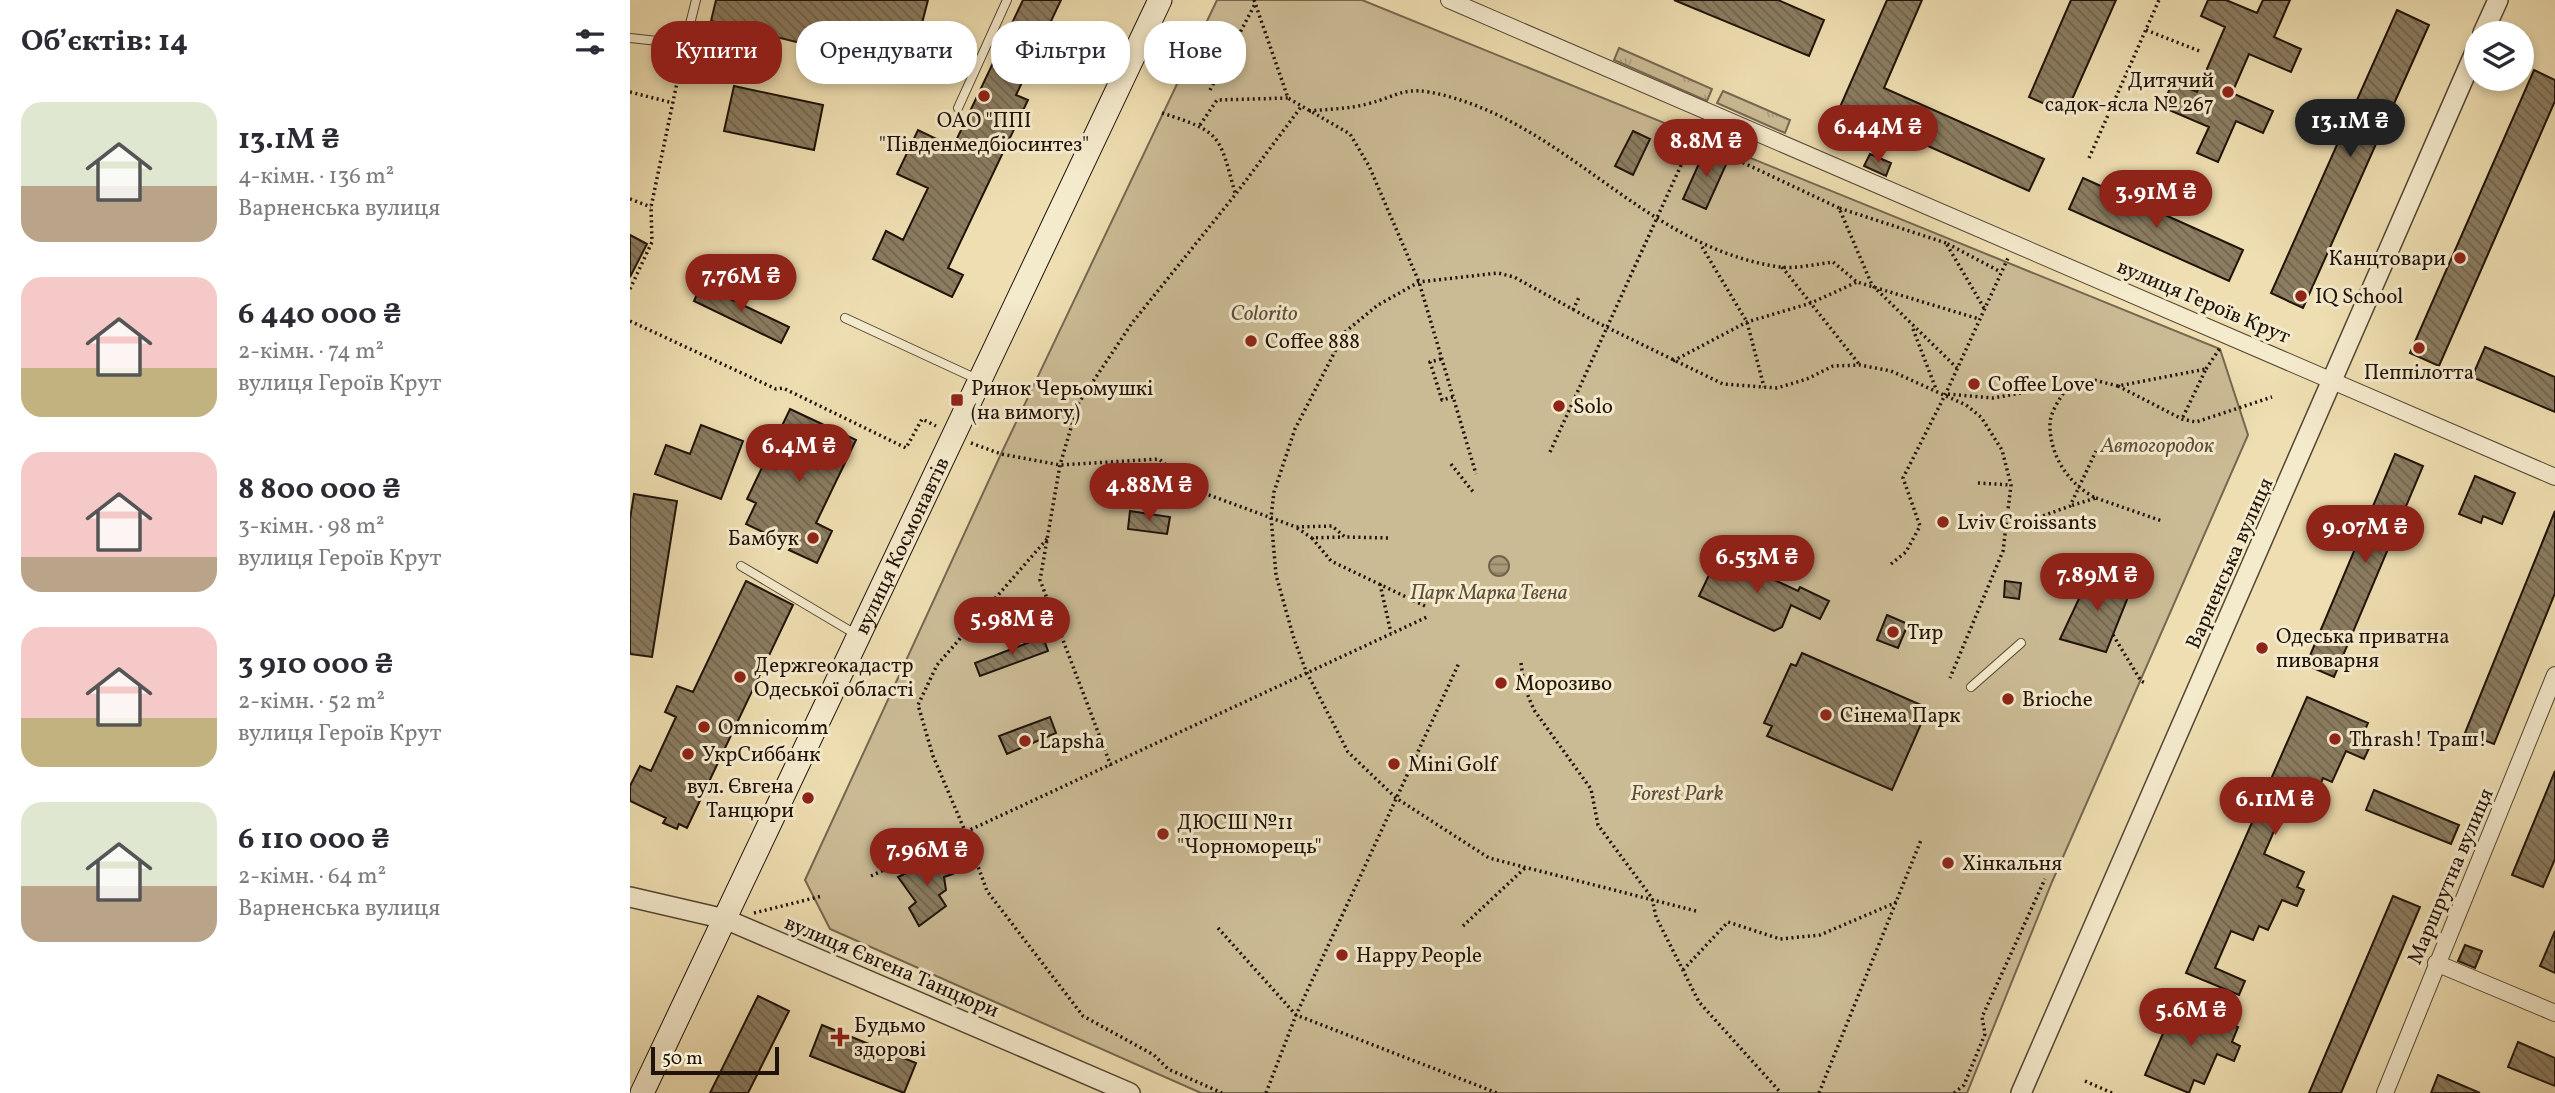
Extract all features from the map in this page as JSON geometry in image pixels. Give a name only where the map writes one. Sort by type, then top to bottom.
[{"type":"main road","name":"вулиця Космонавтів","points":[[642,1093],[1160,0]]},
{"type":"street","name":"вулиця Героїв Крут","points":[[1449,0],[2335,379],[2555,477]]},
{"type":"street","points":[[2488,21],[2498,0]]},
{"type":"street","name":"Варненська вулиця","points":[[2021,1093],[2335,379],[2464,78]]},
{"type":"street","name":"Маршрутна вулиця","points":[[2385,1093],[2555,675]]},
{"type":"street","name":"вулиця Євгена Танцюри","points":[[630,897],[725,919],[1130,1093]]},
{"type":"street","points":[[2436,963],[2555,1013]]},
{"type":"lane","points":[[691,21],[696,0]]},
{"type":"lane","points":[[958,108],[1007,0]]},
{"type":"lane","points":[[630,38],[651,40]]},
{"type":"lane","points":[[845,318],[979,380]]},
{"type":"lane","points":[[741,566],[860,636]]},
{"type":"lane","points":[[1971,687],[2021,643]]},
{"type":"path","points":[[2089,158],[2159,0]]},
{"type":"path","points":[[1210,90],[1254,2]]},
{"type":"path","points":[[1254,2],[1288,98],[1350,134],[1362,150],[1419,282],[1476,474]]},
{"type":"path","points":[[2146,30],[2202,52]]},
{"type":"path","points":[[630,289],[652,242],[651,207],[677,84]]},
{"type":"path","points":[[1309,111],[1367,104],[1405,89],[1442,94],[1476,105],[1534,134],[1655,220],[1701,245],[1782,267],[1833,262],[1857,282],[1979,319]]},
{"type":"path","points":[[630,92],[673,103]]},
{"type":"path","points":[[1200,125],[1217,100],[1288,98]]},
{"type":"path","points":[[1111,766],[1040,580],[1060,465],[1077,404],[1106,358],[1301,107]]},
{"type":"path","points":[[1871,146],[1887,110]]},
{"type":"path","points":[[1162,113],[1200,125],[1215,136],[1222,146],[1235,195]]},
{"type":"path","points":[[1550,452],[1699,125]]},
{"type":"path","points":[[1693,139],[1839,208],[1946,243],[1999,271]]},
{"type":"path","points":[[630,199],[651,207]]},
{"type":"path","points":[[1839,208],[1872,285],[1957,368]]},
{"type":"path","points":[[1946,243],[1984,308]]},
{"type":"path","points":[[1701,245],[1747,322],[1764,387]]},
{"type":"path","points":[[1891,564],[1906,552],[1920,526],[1903,478],[1946,393],[2007,258]]},
{"type":"path","points":[[1782,267],[1860,365]]},
{"type":"path","points":[[1696,911],[1489,858],[1396,798],[1348,752],[1306,671],[1278,587],[1271,517],[1274,492],[1294,429],[1345,332],[1378,305],[1419,282],[1468,274],[1498,273],[1514,277],[1606,327],[1723,384],[1777,388],[1807,379],[1833,366],[1860,365],[1891,371],[1946,393],[1981,417],[2001,450],[2011,485],[2003,551],[1950,678]]},
{"type":"path","points":[[1673,361],[1747,322],[1811,303],[1857,282]]},
{"type":"path","points":[[1573,310],[1580,295]]},
{"type":"path","points":[[630,321],[776,389],[783,388],[906,448],[922,419],[936,426]]},
{"type":"path","points":[[1913,327],[1936,389]]},
{"type":"path","points":[[2182,419],[2206,369],[2220,349]]},
{"type":"path","points":[[1441,359],[1430,362],[1441,400],[1453,397]]},
{"type":"path","points":[[2118,386],[2206,369]]},
{"type":"path","points":[[1946,393],[1993,398],[2094,380],[2118,386],[2182,419],[2196,422],[2272,397]]},
{"type":"path","points":[[2069,384],[2050,421],[2061,467],[2079,490],[2162,521]]},
{"type":"path","points":[[968,442],[1001,454],[1060,465],[1158,459],[1198,491],[1296,527],[1312,538],[1331,561],[1427,607]]},
{"type":"path","points":[[2070,506],[2096,451]]},
{"type":"path","points":[[1451,464],[1474,494]]},
{"type":"path","points":[[1978,483],[2011,485]]},
{"type":"path","points":[[2007,529],[2096,498]]},
{"type":"path","points":[[1296,527],[1332,526],[1345,537]]},
{"type":"path","points":[[1048,538],[937,665],[918,705],[933,756],[987,891],[1083,1016],[1154,1055],[1168,1069],[1222,1093]]},
{"type":"path","points":[[1312,538],[1389,538]]},
{"type":"path","points":[[1380,584],[1391,633]]},
{"type":"path","points":[[871,876],[1111,766],[1306,671],[1427,617]]},
{"type":"path","points":[[2113,635],[2141,681],[2147,684]]},
{"type":"path","points":[[1266,1093],[1296,1015],[1459,663]]},
{"type":"path","points":[[1521,663],[1524,686],[1534,710],[1591,789],[1598,825],[1652,898],[1656,917],[1699,1002],[1781,1093]]},
{"type":"path","points":[[1819,1093],[1921,840]]},
{"type":"path","points":[[1463,926],[1526,867]]},
{"type":"path","points":[[1954,1093],[1964,1085],[1985,1034],[1982,1017],[2045,879]]},
{"type":"path","points":[[725,919],[822,896]]},
{"type":"path","points":[[1493,898],[1498,903]]},
{"type":"path","points":[[1683,970],[1728,922],[1780,939],[1820,935],[1897,902]]},
{"type":"path","points":[[1217,928],[1296,1015],[1497,1093]]},
{"type":"path","points":[[2085,1081],[2112,1093]]},
{"type":"green space","name":"Парк Марка Твена","points":[[1217,0],[1362,0],[2220,349],[2248,435],[2052,882],[1967,1093],[1201,1093],[830,929],[805,880],[1001,454],[1177,84],[1246,84],[1246,21],[1207,21]]},
{"type":"green space","points":[[1619,48],[1712,89],[1707,101],[1614,60]]},
{"type":"green space","points":[[1723,91],[1790,120],[1785,133],[1717,103]]},
{"type":"shaded area","points":[[1499,556],[1506,559],[1509,566],[1506,573],[1499,576],[1492,573],[1489,566],[1492,559]]},
{"type":"building","points":[[716,0],[928,0],[923,21],[796,21],[796,42],[782,38],[782,21],[711,21]]},
{"type":"building","points":[[1023,0],[1061,0],[1051,21],[1013,21]]},
{"type":"building","points":[[1674,0],[1778,0],[1824,20],[1809,56]]},
{"type":"building","points":[[1887,0],[1922,0],[1884,88],[2044,159],[2029,191],[1840,107]]},
{"type":"building","points":[[2071,0],[2116,0],[2066,113],[2029,97]]},
{"type":"building","points":[[2208,0],[2226,0],[2257,13],[2263,0],[2290,0],[2274,37],[2301,49],[2291,72],[2249,54],[2232,93],[2273,111],[2263,133],[2236,121],[2218,162],[2197,153],[2209,127],[2162,107],[2173,81],[2197,92],[2225,27],[2201,16]]},
{"type":"building","points":[[2397,10],[2429,25],[2303,308],[2271,293]]},
{"type":"building","points":[[991,67],[991,84],[1021,84],[1016,95],[1028,100],[948,268],[963,275],[952,297],[873,259],[886,231],[903,240],[928,188],[897,174],[918,130],[953,147]]},
{"type":"building","points":[[2534,70],[2555,80],[2555,101],[2439,366],[2410,353],[2525,91],[2534,91]]},
{"type":"building","points":[[734,86],[823,105],[814,150],[724,131]]},
{"type":"building","points":[[1633,131],[1650,139],[1633,175],[1615,166]]},
{"type":"building","points":[[1706,148],[1729,158],[1706,209],[1683,199]]},
{"type":"building","points":[[1870,154],[1891,163],[1886,176],[1864,166]]},
{"type":"building","points":[[2083,178],[2243,250],[2229,281],[2069,209]]},
{"type":"building","points":[[630,235],[647,244],[630,277]]},
{"type":"building","points":[[701,285],[789,327],[781,343],[694,301]]},
{"type":"building","points":[[2485,347],[2555,377],[2555,412],[2472,377]]},
{"type":"building","points":[[790,409],[856,440],[816,523],[832,531],[817,563],[789,550],[792,546],[746,524],[756,503],[747,499]]},
{"type":"building","points":[[701,425],[743,441],[721,499],[655,474],[666,445],[690,454]]},
{"type":"building","points":[[2395,454],[2423,466],[2334,677],[2306,665]]},
{"type":"building","points":[[2475,476],[2515,493],[2502,524],[2483,516],[2481,523],[2459,514]]},
{"type":"building","points":[[634,494],[677,501],[652,657],[630,654],[630,519]]},
{"type":"building","points":[[1130,511],[1170,517],[1167,534],[1128,529]]},
{"type":"building","points":[[2555,511],[2555,593],[2494,744],[2465,733]]},
{"type":"building","points":[[1719,554],[1798,591],[1800,587],[1829,601],[1820,619],[1791,605],[1782,627],[1774,631],[1699,596]]},
{"type":"building","points":[[2092,571],[2132,587],[2106,652],[2060,639]]},
{"type":"building","points":[[746,581],[793,605],[687,828],[679,824],[677,829],[663,823],[666,818],[630,801],[630,786],[640,766],[651,771],[676,717],[665,712],[677,686],[693,692]]},
{"type":"building","points":[[2005,581],[2021,583],[2019,599],[2004,597]]},
{"type":"building","name":"Тир","points":[[1887,615],[1908,624],[1898,648],[1877,640]]},
{"type":"building","points":[[1043,637],[1048,651],[980,676],[975,663]]},
{"type":"building","points":[[1802,653],[1928,708],[1892,790],[1767,736],[1772,726],[1764,723],[1791,664],[1796,666]]},
{"type":"building","points":[[2307,697],[2368,723],[2361,739],[2371,744],[2364,759],[2346,751],[2332,782],[2323,778],[2317,792],[2295,783],[2264,854],[2304,872],[2297,887],[2304,890],[2297,906],[2282,900],[2268,930],[2259,926],[2253,940],[2231,931],[2215,968],[2245,981],[2239,995],[2186,973]]},
{"type":"building","name":"Lapsha","points":[[1050,717],[1056,733],[1007,754],[999,736]]},
{"type":"building","points":[[2555,771],[2555,859],[2543,887],[2512,875]]},
{"type":"building","points":[[2374,790],[2459,825],[2451,844],[2366,810]]},
{"type":"building","points":[[945,855],[953,874],[944,877],[946,890],[939,895],[946,906],[919,926],[909,908],[916,902],[898,877]]},
{"type":"building","points":[[2393,896],[2420,907],[2341,1093],[2309,1093]]},
{"type":"building","points":[[2555,931],[2555,973],[2540,966]]},
{"type":"building","points":[[2465,945],[2482,951],[2475,968],[2458,961]]},
{"type":"building","points":[[758,996],[789,1011],[748,1093],[710,1093]]},
{"type":"building","points":[[2177,1001],[2238,1027],[2232,1042],[2240,1046],[2234,1061],[2217,1054],[2204,1084],[2194,1080],[2189,1093],[2145,1075]]},
{"type":"building","points":[[822,1025],[916,1063],[904,1093],[810,1056]]},
{"type":"building","points":[[2518,1042],[2555,1058],[2555,1086],[2508,1067]]},
{"type":"building","points":[[2438,1075],[2480,1093],[2431,1093]]},
{"type":"place","name":"Дитячий садок-ясла № 267","points":[[2228,92]]},
{"type":"place","name":"ОАО \"ППІ \"Південмедбіосинтез\"","points":[[984,96]]},
{"type":"place","name":"Канцтовари","points":[[2460,258]]},
{"type":"place","name":"IQ School","points":[[2301,296]]},
{"type":"place","name":"Coffee 888","points":[[1251,341]]},
{"type":"place","name":"Пеппілотта","points":[[2419,348]]},
{"type":"place","name":"Coffee Love","points":[[1974,384]]},
{"type":"place","name":"Ринок Черьомушкі (на вимогу)","points":[[957,400]]},
{"type":"place","name":"Solo","points":[[1559,406]]},
{"type":"place","name":"Lviv Croissants","points":[[1943,522]]},
{"type":"place","name":"Бамбук","points":[[813,538]]},
{"type":"place","name":"Тир","points":[[1893,632]]},
{"type":"place","name":"Одеська приватна пивоварня","points":[[2262,648]]},
{"type":"place","name":"Держгеокадастр Одеської області","points":[[740,677]]},
{"type":"place","name":"Морозиво","points":[[1501,683]]},
{"type":"place","name":"Brioche","points":[[2008,699]]},
{"type":"place","name":"Сінема Парк","points":[[1826,715]]},
{"type":"place","name":"Omnicomm","points":[[704,727]]},
{"type":"place","name":"Thrash! Траш!","points":[[2335,739]]},
{"type":"place","name":"Lapsha","points":[[1025,741]]},
{"type":"place","name":"УкрСиббанк","points":[[688,754]]},
{"type":"place","name":"Mini Golf","points":[[1394,764]]},
{"type":"place","name":"вул. Євгена Танцюри","points":[[808,798]]},
{"type":"place","name":"ДЮСШ №11 \"Чорноморець\"","points":[[1163,834]]},
{"type":"place","name":"Хінкальня","points":[[1948,863]]},
{"type":"place","name":"Happy People","points":[[1342,955]]},
{"type":"place","name":"Будьмо здорові","points":[[840,1037]]},
{"type":"park label","name":"Colorito","points":[[1264,313]]},
{"type":"park label","name":"Автогородок","points":[[2157,445]]},
{"type":"park label","name":"Forest Park","points":[[1677,793]]}]
